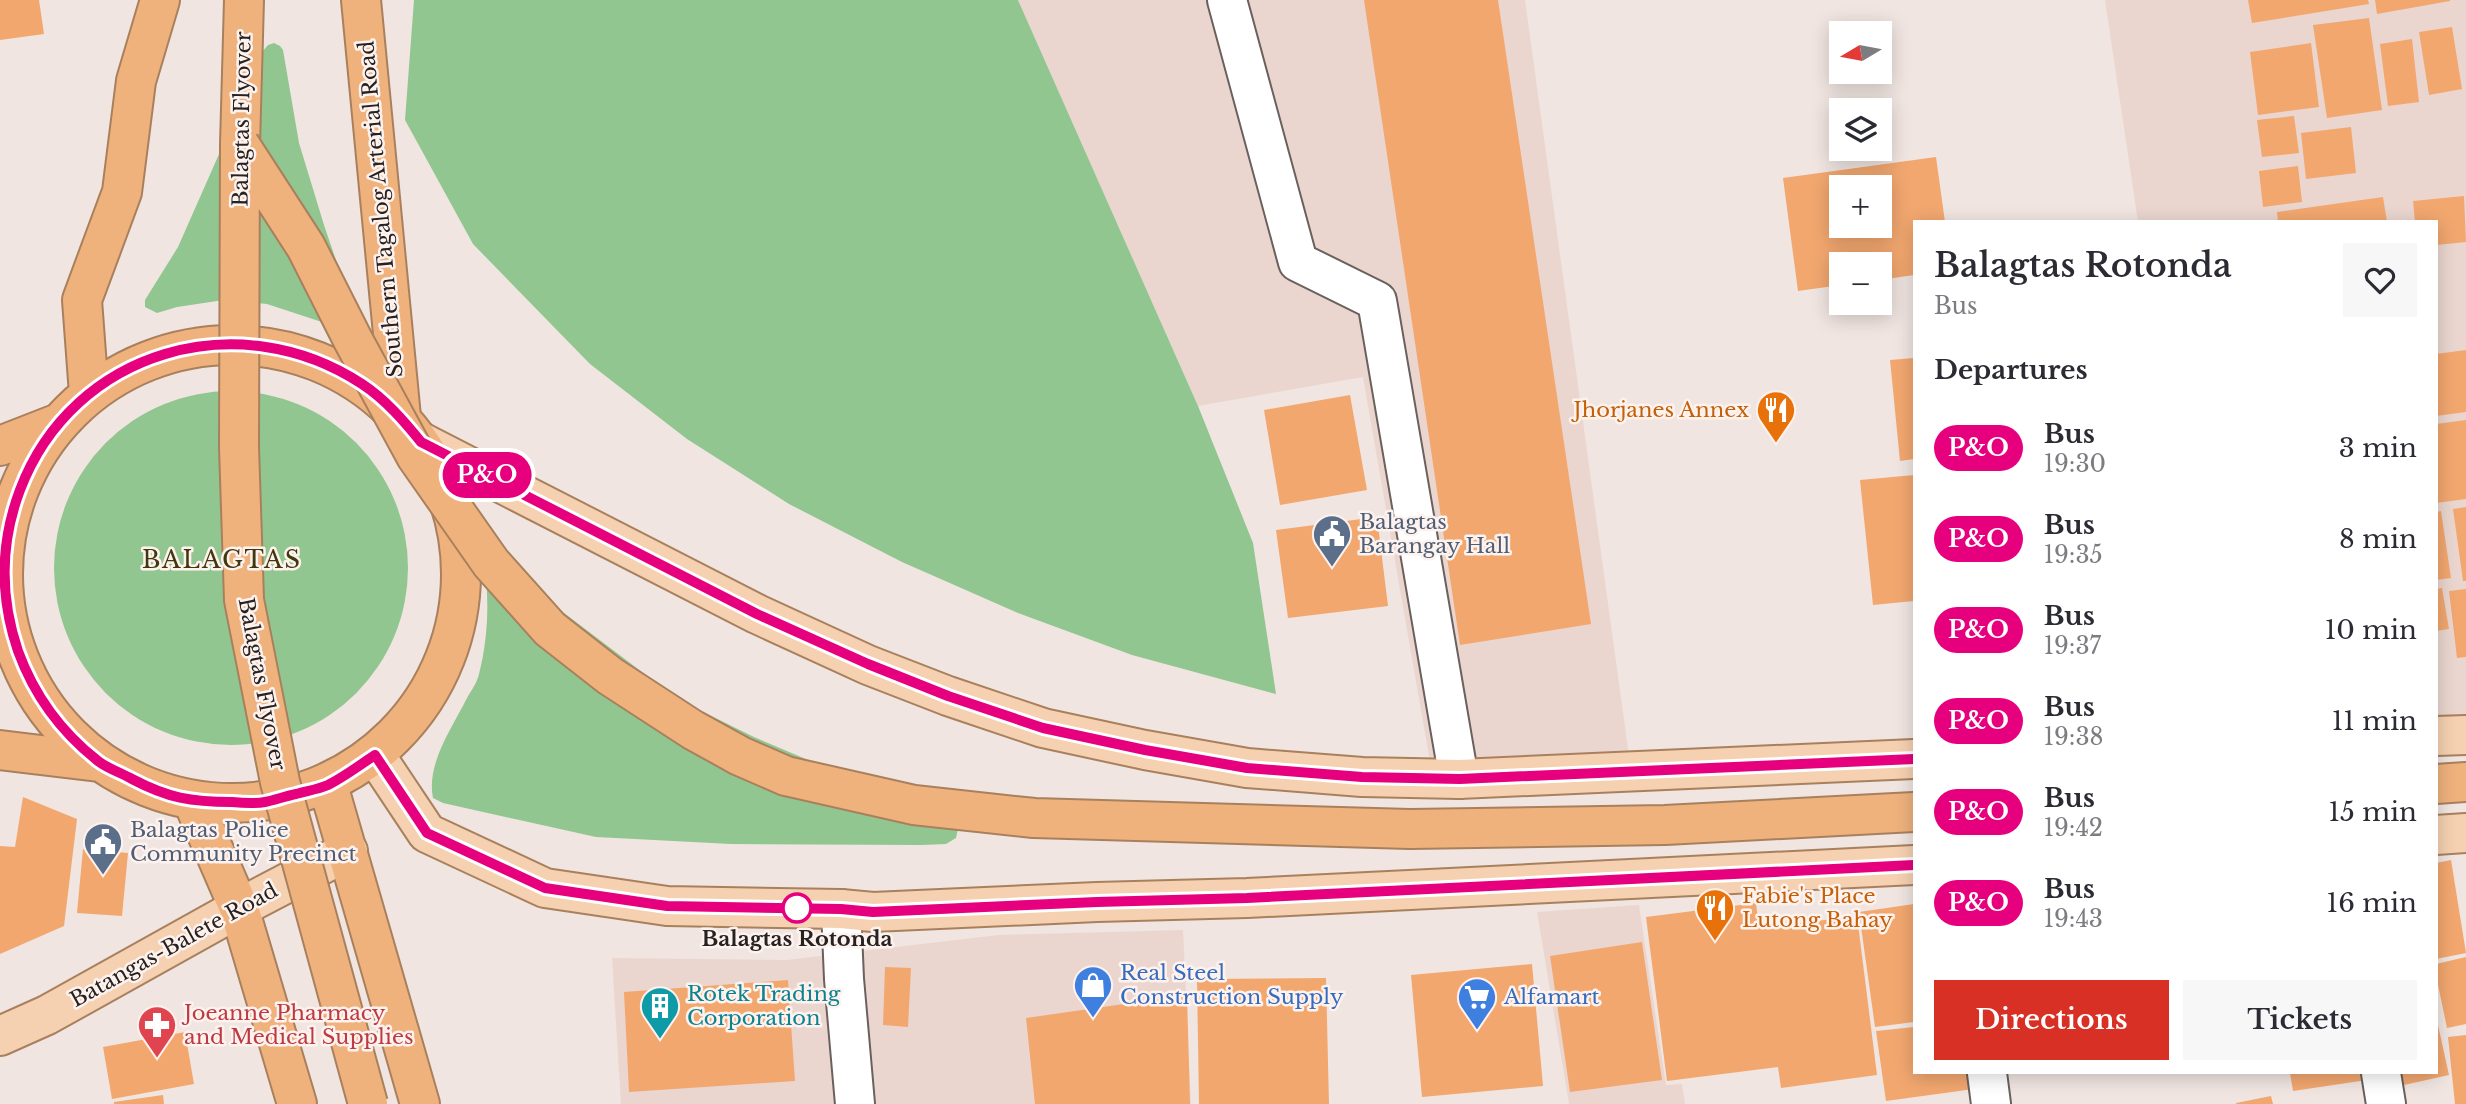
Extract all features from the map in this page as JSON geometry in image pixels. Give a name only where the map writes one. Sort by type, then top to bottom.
[{"type":"highway","points":[[89,394],[82,300],[122,192],[136,81],[160,0]]},
{"type":"highway","name":"Balagtas Flyover","points":[[244,0],[240,145],[239,447],[244,600],[280,782],[368,1104]]},
{"type":"highway","name":"Southern Tagalog Arterial Road","points":[[361,0],[411,430]]},
{"type":"highway","points":[[240,145],[306,247],[416,456],[491,563],[550,629],[610,677],[693,730],[740,756],[786,776],[914,805],[1034,818],[1410,829],[1665,825],[1913,812]]},
{"type":"highway","points":[[225,343],[274,346],[321,361],[364,385],[411,430],[452,505],[463,573],[452,642],[422,705],[375,755],[328,785],[262,803],[193,802],[156,792],[99,762],[59,725],[28,680],[9,629],[3,574],[9,520],[29,469],[59,423],[89,394],[131,367],[177,350],[225,343]]},
{"type":"highway","points":[[0,446],[59,423]]},
{"type":"highway","points":[[0,750],[99,762]]},
{"type":"highway","points":[[2438,784],[2466,782]]},
{"type":"highway","points":[[328,785],[420,1104]]},
{"type":"highway","points":[[193,802],[239,908],[297,1104]]},
{"type":"main road","points":[[411,430],[757,614],[902,678],[1043,728],[1247,768],[1362,777],[1460,779],[1913,759]]},
{"type":"main road","points":[[2438,736],[2466,735]]},
{"type":"main road","points":[[375,755],[427,833],[545,888],[667,906],[873,912],[1083,902],[1247,898],[1913,865]]},
{"type":"main road","points":[[2438,835],[2466,833]]},
{"type":"main road","name":"Batangas-Balete Road","points":[[0,1036],[47,1015],[348,851]]},
{"type":"street","points":[[1227,0],[1297,262],[1377,301],[1460,779]]},
{"type":"street","points":[[841,909],[855,1104]]},
{"type":"street","points":[[1987,1074],[1991,1104]]},
{"type":"street","points":[[2381,1074],[2386,1104]]},
{"type":"shaded area","points":[[1018,0],[1525,0],[1629,756],[1430,762],[1363,377],[1198,406]]},
{"type":"shaded area","points":[[2105,0],[2466,0],[2466,715],[2438,717],[2438,220],[2138,220]]},
{"type":"shaded area","points":[[1639,905],[1666,1085],[1682,1084],[1685,1104],[1569,1104],[1537,912]]},
{"type":"shaded area","points":[[1183,930],[1191,1104],[621,1104],[612,958],[787,960],[998,935]]},
{"type":"green space","points":[[414,0],[1018,0],[1198,406],[1253,543],[1276,694],[1132,655],[1018,613],[902,562],[789,504],[687,439],[590,364],[473,244],[405,120]]},
{"type":"green space","points":[[274,43],[283,50],[299,143],[354,313],[331,325],[267,304],[224,300],[157,313],[145,307],[145,300],[178,247],[231,127],[257,58],[268,45]]},
{"type":"green space","points":[[231,391],[265,395],[299,405],[329,421],[356,443],[378,470],[394,500],[404,534],[408,568],[404,602],[394,636],[378,666],[356,693],[329,715],[299,731],[265,741],[231,745],[197,741],[163,731],[133,715],[106,693],[84,666],[68,636],[58,602],[54,568],[58,534],[68,500],[84,470],[106,443],[133,421],[163,405],[197,395]]},
{"type":"green space","points":[[486,578],[535,591],[679,700],[754,737],[959,824],[956,838],[946,844],[922,845],[731,844],[596,837],[443,803],[433,798],[433,772],[437,759],[479,674],[487,626]]},
{"type":"building","points":[[0,0],[39,0],[44,34],[0,40]]},
{"type":"building","points":[[1364,0],[1498,0],[1591,624],[1460,645]]},
{"type":"building","points":[[2248,0],[2368,0],[2369,4],[2252,23]]},
{"type":"building","points":[[2375,0],[2450,0],[2450,1],[2377,14]]},
{"type":"building","points":[[2369,18],[2382,110],[2327,118],[2313,25]]},
{"type":"building","points":[[2452,27],[2462,89],[2429,95],[2419,32]]},
{"type":"building","points":[[2412,39],[2419,102],[2388,106],[2380,44]]},
{"type":"building","points":[[2311,43],[2319,107],[2258,115],[2250,52]]},
{"type":"building","points":[[2294,116],[2299,153],[2262,157],[2257,120]]},
{"type":"building","points":[[2351,127],[2356,173],[2306,179],[2301,133]]},
{"type":"building","points":[[1936,157],[1945,220],[1913,220],[1913,275],[1892,278],[1892,252],[1829,252],[1829,287],[1798,291],[1783,178]]},
{"type":"building","points":[[2298,166],[2302,202],[2263,207],[2259,171]]},
{"type":"building","points":[[2464,196],[2466,242],[2438,245],[2438,220],[2415,220],[2413,201]]},
{"type":"building","points":[[2383,197],[2387,220],[2278,220],[2277,212]]},
{"type":"building","points":[[2466,350],[2466,412],[2438,416],[2438,354]]},
{"type":"building","points":[[1913,358],[1913,459],[1900,461],[1890,360]]},
{"type":"building","points":[[1350,395],[1367,490],[1280,505],[1264,410]]},
{"type":"building","points":[[2466,420],[2466,499],[2438,503],[2438,424]]},
{"type":"building","points":[[1913,475],[1913,601],[1873,605],[1860,480]]},
{"type":"building","points":[[2466,507],[2466,581],[2463,581],[2453,509]]},
{"type":"building","points":[[2441,511],[2451,578],[2438,580],[2438,512]]},
{"type":"building","name":"Balagtas Barangay Hall","points":[[1377,517],[1388,606],[1288,618],[1276,530]]},
{"type":"building","points":[[2442,588],[2449,629],[2438,631],[2438,589]]},
{"type":"building","points":[[2466,589],[2466,657],[2457,658],[2449,591]]},
{"type":"building","points":[[23,797],[77,819],[64,926],[0,954],[0,846],[15,847]]},
{"type":"building","name":"Balagtas Police Community Precinct","points":[[83,849],[128,853],[122,916],[77,913]]},
{"type":"building","points":[[2451,860],[2466,953],[2438,959],[2438,863]]},
{"type":"building","points":[[1756,903],[1759,928],[1857,916],[1877,1075],[1781,1088],[1778,1067],[1667,1081],[1646,917]]},
{"type":"building","points":[[1913,904],[1913,1022],[1875,1027],[1859,912]]},
{"type":"building","points":[[1642,942],[1662,1080],[1570,1092],[1550,956]]},
{"type":"building","points":[[2466,957],[2466,1024],[2447,1028],[2438,985],[2438,964]]},
{"type":"building","name":"Alfamart","points":[[1532,964],[1543,1086],[1422,1097],[1411,975]]},
{"type":"building","points":[[885,967],[911,968],[908,1027],[883,1025]]},
{"type":"building","points":[[1326,978],[1329,1104],[1199,1104],[1197,979]]},
{"type":"building","points":[[788,980],[795,1081],[629,1092],[624,992]]},
{"type":"building","points":[[1187,995],[1190,1104],[1035,1104],[1026,1018]]},
{"type":"building","points":[[2438,1025],[2449,1075],[2395,1087],[2393,1074],[2438,1074]]},
{"type":"building","points":[[1913,1027],[1913,1074],[1979,1074],[1981,1088],[1886,1101],[1876,1031]]},
{"type":"building","points":[[185,1032],[194,1084],[112,1099],[103,1047]]},
{"type":"building","points":[[2466,1035],[2466,1104],[2455,1104],[2448,1037]]},
{"type":"building","points":[[2290,1074],[2366,1074],[2367,1080],[2293,1091]]},
{"type":"building","points":[[163,1095],[164,1104],[114,1104],[114,1102]]},
{"type":"building","points":[[2271,1096],[2273,1104],[2236,1104],[2236,1103]]},
{"type":"bus line","name":"P&O","points":[[1913,759],[1460,779],[1362,777],[1247,768],[1043,728],[908,681],[757,614],[421,442],[401,417],[364,385],[321,361],[274,346],[225,343],[177,350],[131,367],[89,394],[59,423],[29,469],[9,520],[3,574],[9,629],[28,680],[59,725],[99,762],[156,792],[193,802],[262,803],[328,785],[375,755],[427,833],[545,888],[667,906],[873,912],[1247,898],[1913,865]]},
{"type":"place","name":"Jhorjanes Annex","points":[[1776,444]]},
{"type":"place","name":"Balagtas Barangay Hall","points":[[1332,568]]},
{"type":"place","name":"Balagtas Police Community Precinct","points":[[103,876]]},
{"type":"place","name":"Balagtas Rotonda","points":[[797,908]]},
{"type":"place","name":"Fabie's Place Lutong Bahay","points":[[1715,942]]},
{"type":"place","name":"Real Steel Construction Supply","points":[[1093,1019]]},
{"type":"place","name":"Alfamart","points":[[1477,1031]]},
{"type":"place","name":"Rotek Trading Corporation","points":[[660,1040]]},
{"type":"place","name":"Joeanne Pharmacy and Medical Supplies","points":[[157,1059]]},
{"type":"district","name":"BALAGTAS","points":[[222,559]]}]
